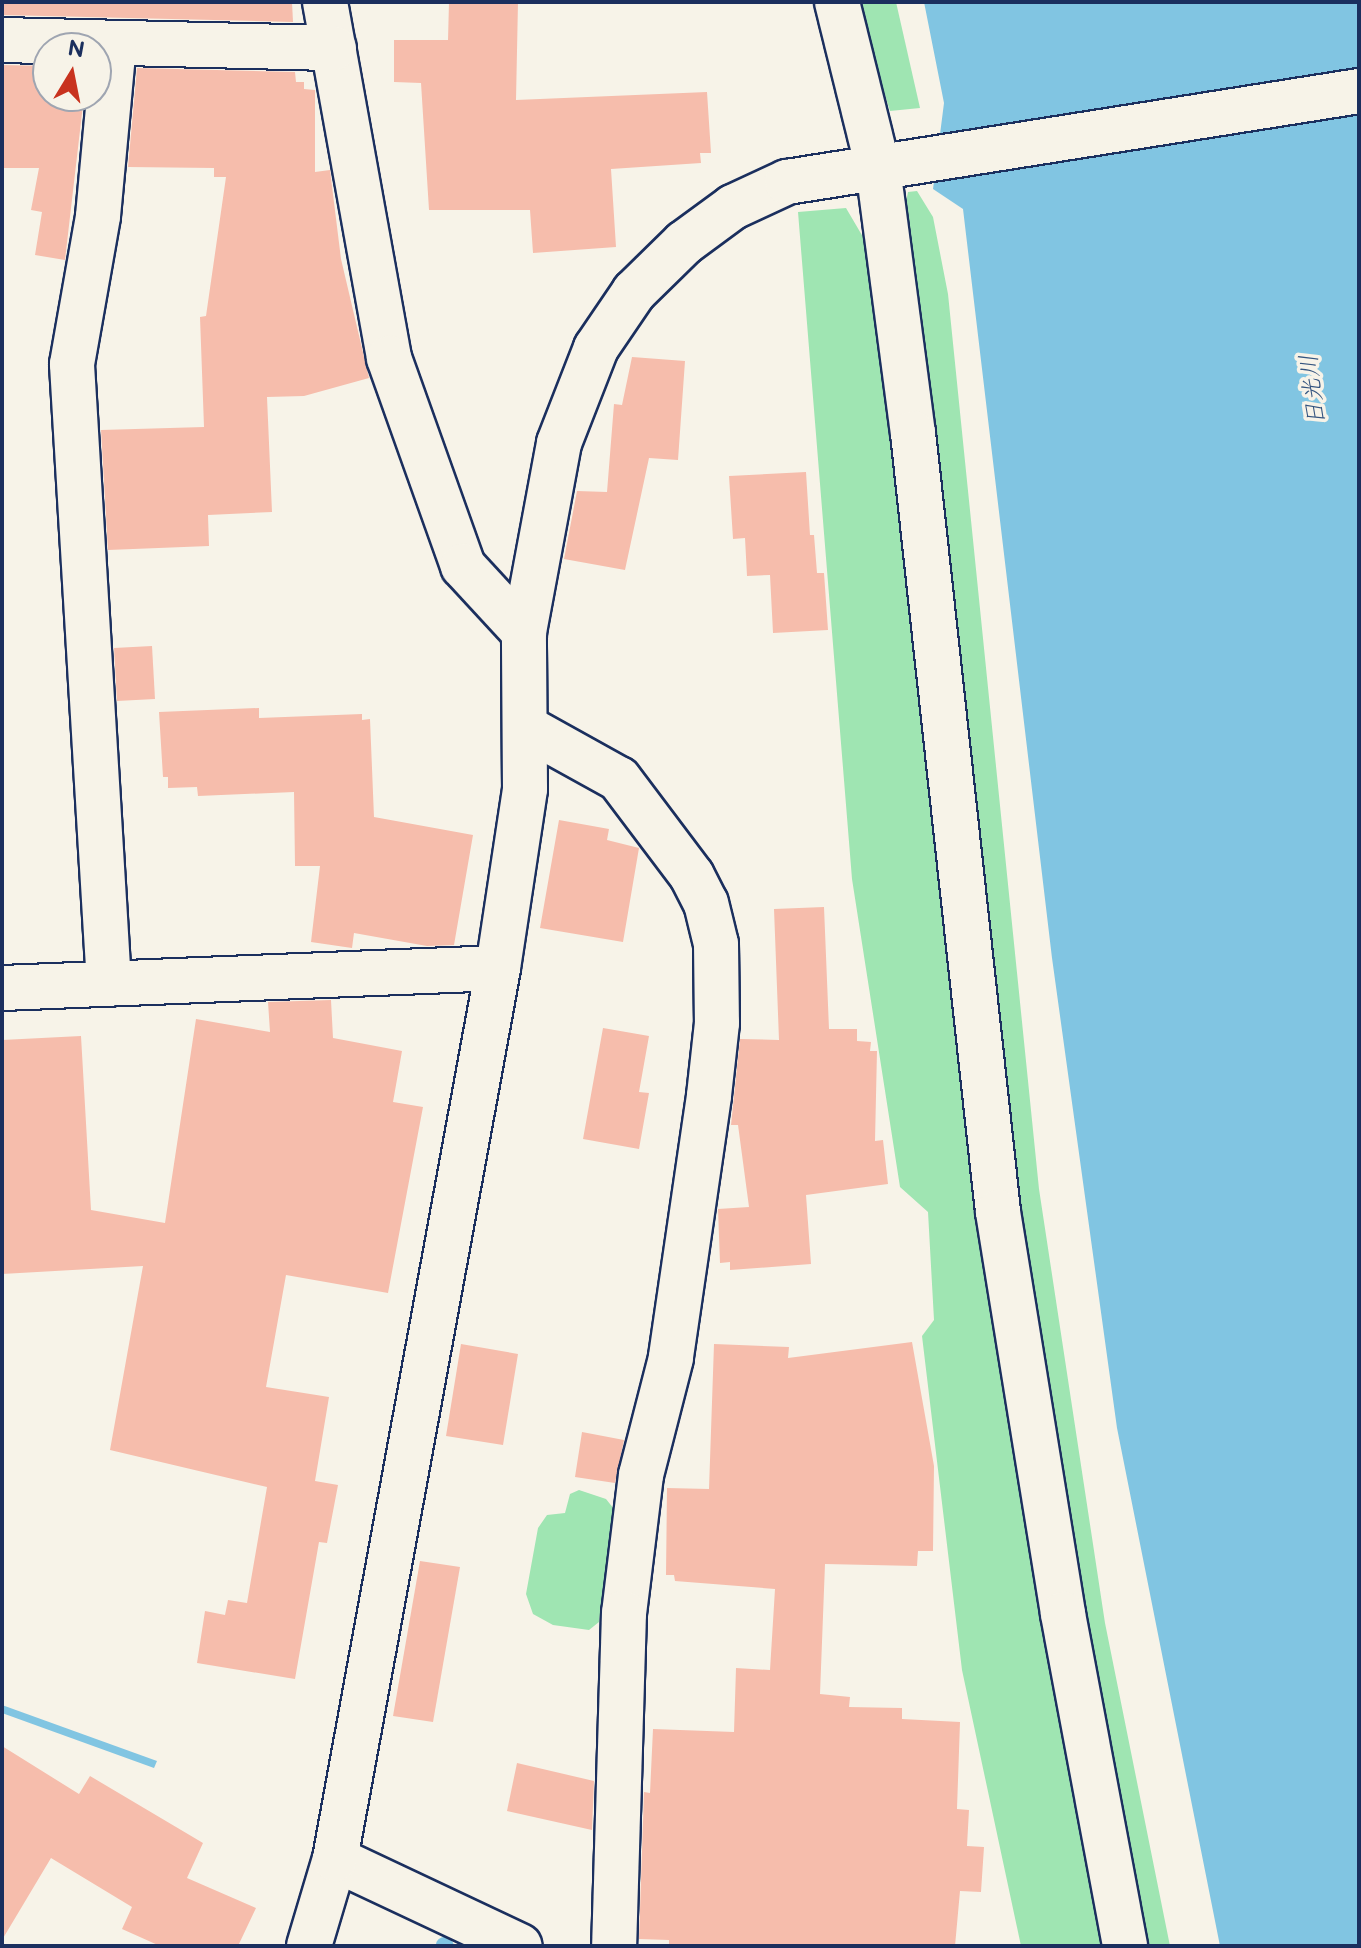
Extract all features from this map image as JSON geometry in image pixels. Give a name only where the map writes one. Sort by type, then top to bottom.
[{"type":"street","points":[[325,2],[389,358],[463,566],[524,632]]},
{"type":"street","points":[[837,2],[888,166],[913,433],[998,1212],[1063,1614],[1125,1946]]},
{"type":"street","points":[[2,40],[334,48]]},
{"type":"street","points":[[109,984],[72,364],[98,216],[114,45]]},
{"type":"street","points":[[309,1946],[335,1859],[498,968],[525,789],[524,632],[559,443],[574,394],[596,348],[634,292],[684,243],[733,207],[787,182],[1359,91]]},
{"type":"street","points":[[525,727],[619,779],[692,876],[706,903],[716,944],[717,1023],[709,1096],[671,1358],[641,1475],[624,1613],[614,1946]]},
{"type":"street","points":[[2,988],[498,968]]},
{"type":"street","points":[[335,1859],[520,1946]]},
{"type":"green space","points":[[856,2],[896,2],[920,108],[890,111]]},
{"type":"green space","points":[[917,191],[933,217],[948,294],[1039,1189],[1105,1623],[1170,1946],[1138,1946],[1012,1213],[900,231],[908,192]]},
{"type":"green space","points":[[846,208],[873,254],[1113,1946],[1021,1946],[962,1670],[922,1336],[934,1320],[928,1212],[900,1187],[852,879],[798,212]]},
{"type":"green space","points":[[579,1490],[606,1499],[614,1509],[599,1622],[589,1630],[553,1625],[533,1614],[526,1594],[538,1528],[547,1515],[565,1513],[570,1494]]},
{"type":"water","name":"日光川","points":[[924,2],[1359,2],[1359,1946],[1220,1946],[1117,1428],[1052,958],[963,209],[933,189],[944,103]]},
{"type":"water","points":[[2,1705],[157,1761],[154,1768],[2,1713]]},
{"type":"building","points":[[2,2],[292,2],[293,22],[2,15]]},
{"type":"building","points":[[449,2],[518,2],[516,100],[707,92],[711,153],[700,153],[701,163],[611,169],[616,247],[533,253],[530,210],[429,210],[421,83],[394,82],[394,40],[448,40]]},
{"type":"building","points":[[2,65],[32,66],[32,112],[82,112],[65,260],[35,255],[42,212],[31,210],[39,168],[2,168]]},
{"type":"building","points":[[137,68],[295,72],[296,82],[304,82],[304,89],[315,90],[315,172],[330,170],[341,259],[369,378],[304,396],[267,397],[272,512],[208,515],[209,546],[108,550],[101,430],[204,427],[200,317],[206,316],[226,177],[214,177],[214,168],[128,167]]},
{"type":"building","points":[[632,357],[685,361],[678,460],[649,458],[625,570],[564,559],[577,491],[607,492],[614,404],[622,405]]},
{"type":"building","points":[[806,472],[810,535],[814,535],[817,573],[824,573],[828,630],[773,633],[770,575],[747,576],[745,538],[733,539],[729,476]]},
{"type":"building","points":[[152,646],[155,699],[117,701],[114,648]]},
{"type":"building","points":[[259,708],[259,718],[362,714],[362,720],[370,719],[374,817],[473,835],[454,945],[427,946],[354,933],[352,948],[311,942],[320,866],[295,866],[294,792],[198,796],[197,787],[168,788],[168,777],[163,777],[159,712]]},
{"type":"building","points":[[559,820],[609,829],[607,840],[639,848],[623,942],[540,928]]},
{"type":"building","points":[[824,907],[829,1029],[857,1029],[857,1041],[871,1042],[870,1051],[877,1051],[875,1141],[883,1140],[888,1184],[806,1195],[811,1264],[730,1270],[730,1262],[720,1263],[718,1209],[749,1207],[738,1125],[731,1125],[740,1039],[779,1040],[774,909]]},
{"type":"building","points":[[331,1000],[333,1038],[402,1051],[393,1102],[423,1107],[388,1293],[286,1275],[266,1387],[329,1397],[315,1481],[338,1485],[327,1543],[319,1542],[295,1679],[197,1663],[205,1611],[225,1615],[228,1600],[247,1603],[267,1487],[110,1450],[143,1266],[2,1274],[2,1040],[81,1036],[91,1210],[165,1223],[196,1019],[270,1032],[268,1002]]},
{"type":"building","points":[[603,1028],[649,1036],[639,1092],[649,1093],[639,1149],[583,1139]]},
{"type":"building","points":[[912,1342],[934,1466],[933,1551],[918,1551],[917,1566],[825,1564],[820,1694],[850,1697],[849,1707],[902,1708],[902,1719],[960,1722],[957,1809],[969,1810],[967,1846],[984,1847],[981,1892],[960,1891],[955,1946],[669,1946],[669,1940],[639,1939],[644,1792],[650,1793],[653,1729],[734,1732],[736,1668],[770,1670],[775,1589],[675,1581],[674,1575],[666,1575],[667,1488],[709,1489],[714,1344],[789,1347],[788,1358]]},
{"type":"building","points":[[461,1344],[518,1354],[503,1445],[446,1436]]},
{"type":"building","points":[[582,1432],[624,1440],[615,1483],[575,1477]]},
{"type":"building","points":[[420,1561],[460,1567],[433,1722],[393,1716]]},
{"type":"building","points":[[2,1746],[79,1794],[90,1776],[203,1843],[187,1878],[256,1908],[238,1946],[160,1946],[122,1929],[132,1907],[51,1858],[2,1940]]},
{"type":"building","points":[[517,1763],[594,1781],[592,1830],[507,1811]]}]
